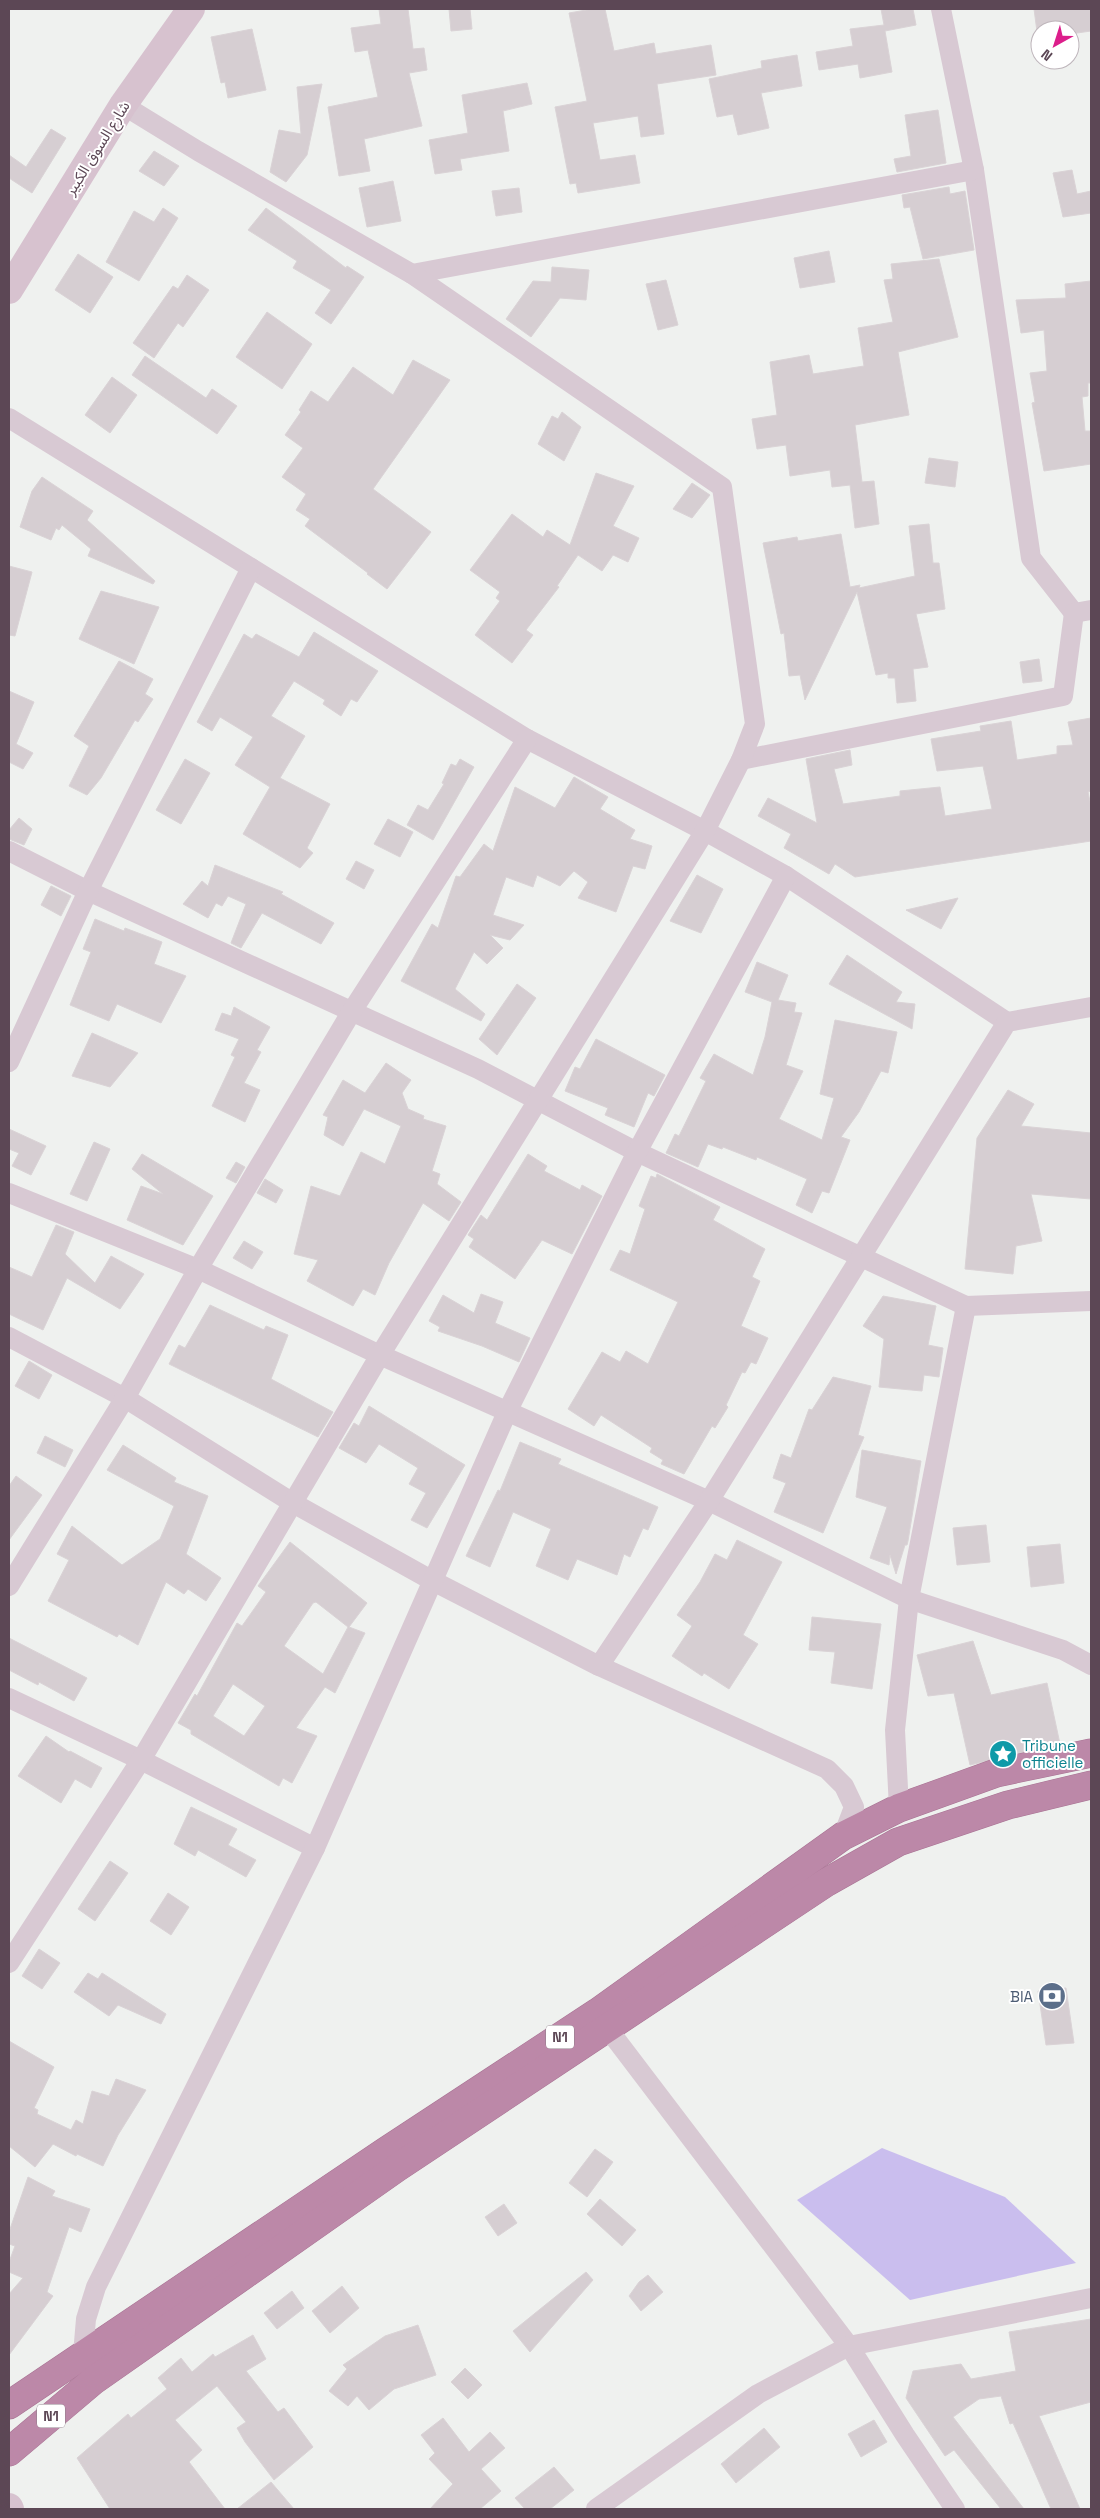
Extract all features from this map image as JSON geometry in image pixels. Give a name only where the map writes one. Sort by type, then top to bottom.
[{"type":"highway","name":"N1","points":[[9,2405],[598,2012],[843,1836],[899,1808],[996,1773],[1091,1753]]},
{"type":"highway","name":"N1","points":[[9,2452],[93,2380],[398,2167],[827,1882],[898,1842],[1008,1805],[1091,1785]]},
{"type":"street","name":"شارع السوق الكبير","points":[[9,290],[123,105],[191,9]]},
{"type":"street","points":[[741,760],[1063,696],[1083,611],[1031,558],[974,170],[941,9]]},
{"type":"street","points":[[9,1963],[141,1760],[380,1354],[536,1099],[705,831],[741,760],[755,724],[722,487],[412,274],[198,151],[123,105]]},
{"type":"street","points":[[412,274],[974,170]]},
{"type":"street","points":[[9,418],[527,739],[705,831],[786,876],[1007,1022],[1091,1007]]},
{"type":"street","points":[[9,1062],[88,891],[251,568]]},
{"type":"street","points":[[9,1586],[125,1398],[198,1269],[352,1011],[527,739]]},
{"type":"street","points":[[9,851],[88,891],[478,1069],[637,1152],[966,1306],[1091,1300]]},
{"type":"street","points":[[83,2354],[86,2319],[96,2287],[314,1848],[508,1410],[637,1152],[786,876]]},
{"type":"street","points":[[599,1666],[709,1501],[1007,1022]]},
{"type":"street","points":[[9,1193],[198,1269],[380,1354],[709,1501],[909,1599],[1063,1650],[1091,1665]]},
{"type":"street","points":[[899,1808],[896,1730],[909,1599],[966,1306]]},
{"type":"street","points":[[9,1337],[125,1398],[294,1503],[433,1581],[599,1666],[827,1769],[844,1786],[854,1807],[843,1836]]},
{"type":"street","points":[[9,1698],[141,1760],[314,1848]]},
{"type":"street","points":[[608,2029],[849,2346],[905,2435],[955,2509]]},
{"type":"street","points":[[596,2509],[758,2394],[849,2346],[1091,2298]]},
{"type":"shaded area","points":[[882,2148],[1005,2197],[1076,2263],[910,2300],[797,2200]]},
{"type":"building","points":[[379,9],[408,9],[413,49],[424,48],[427,70],[409,73],[422,126],[364,139],[370,171],[339,176],[328,107],[378,97],[368,50],[355,52],[351,28],[381,24]]},
{"type":"building","points":[[449,9],[470,9],[472,29],[451,31]]},
{"type":"building","points":[[605,9],[614,51],[654,43],[656,54],[711,45],[716,75],[657,84],[664,134],[641,137],[638,116],[593,123],[600,160],[635,155],[640,183],[578,193],[576,183],[570,184],[555,107],[587,101],[569,13]]},
{"type":"building","points":[[881,9],[913,9],[916,25],[885,31],[892,72],[860,78],[858,64],[819,70],[816,52],[853,46],[850,29],[884,25]]},
{"type":"building","points":[[1034,9],[1091,9],[1091,31],[1080,33],[1080,20],[1035,20]]},
{"type":"building","points":[[252,29],[266,90],[228,98],[225,82],[221,83],[211,37]]},
{"type":"building","points":[[797,55],[802,86],[761,93],[769,128],[738,135],[733,114],[717,117],[709,79],[762,68],[761,61]]},
{"type":"building","points":[[527,83],[532,104],[503,111],[509,151],[460,159],[462,170],[435,174],[429,140],[468,133],[462,95]]},
{"type":"building","points":[[322,84],[307,155],[286,182],[270,172],[279,130],[301,134],[297,87]]},
{"type":"building","points":[[938,110],[946,163],[897,172],[894,159],[911,156],[905,115]]},
{"type":"building","points":[[51,129],[66,138],[32,193],[9,178],[9,155],[26,167]]},
{"type":"building","points":[[154,151],[179,166],[164,186],[139,171]]},
{"type":"building","points":[[1072,170],[1077,194],[1091,191],[1091,213],[1063,217],[1053,173]]},
{"type":"building","points":[[393,181],[401,221],[367,227],[359,188]]},
{"type":"building","points":[[949,187],[950,194],[965,191],[974,250],[923,259],[910,207],[904,208],[902,195]]},
{"type":"building","points":[[519,188],[522,212],[496,216],[492,191]]},
{"type":"building","points":[[163,208],[178,218],[139,281],[106,262],[134,211],[154,222]]},
{"type":"building","points":[[266,208],[346,268],[347,266],[364,277],[331,324],[315,313],[331,290],[293,268],[297,261],[248,230]]},
{"type":"building","points":[[829,251],[835,282],[800,288],[794,258]]},
{"type":"building","points":[[78,254],[113,277],[90,313],[55,290]]},
{"type":"building","points":[[939,259],[958,337],[898,352],[909,415],[855,425],[862,482],[874,481],[879,524],[855,528],[850,485],[832,487],[830,470],[790,476],[786,445],[757,449],[752,419],[777,415],[770,362],[809,355],[813,374],[864,366],[858,328],[893,322],[884,280],[893,279],[891,264]]},
{"type":"building","points":[[552,267],[589,270],[586,300],[560,298],[531,337],[506,319],[533,281],[551,282]]},
{"type":"building","points":[[187,275],[209,290],[183,327],[178,323],[154,358],[133,343],[173,286],[178,289]]},
{"type":"building","points":[[666,280],[678,325],[658,330],[646,284]]},
{"type":"building","points":[[1091,281],[1091,383],[1088,383],[1088,396],[1082,397],[1085,431],[1091,431],[1091,464],[1044,471],[1032,403],[1035,402],[1030,373],[1047,371],[1044,330],[1021,333],[1016,300],[1066,298],[1065,284]]},
{"type":"building","points":[[267,312],[312,344],[282,389],[236,357]]},
{"type":"building","points":[[145,356],[206,398],[212,389],[237,406],[217,434],[132,375]]},
{"type":"building","points":[[413,360],[450,380],[373,489],[431,532],[387,589],[305,526],[310,519],[296,510],[306,494],[282,477],[303,448],[285,435],[301,412],[299,410],[311,391],[328,402],[353,367],[393,395]]},
{"type":"building","points":[[112,377],[137,395],[110,433],[85,415]]},
{"type":"building","points":[[562,412],[581,427],[564,461],[538,444],[552,416],[558,419]]},
{"type":"building","points":[[929,458],[958,462],[955,487],[925,483]]},
{"type":"building","points":[[596,473],[634,486],[613,526],[639,538],[628,562],[613,555],[602,571],[578,555],[557,586],[559,587],[526,630],[533,635],[512,663],[475,635],[500,601],[496,598],[500,592],[470,570],[512,514],[543,537],[547,530],[570,545]]},
{"type":"building","points":[[42,477],[93,511],[87,520],[155,581],[153,584],[88,556],[91,549],[62,525],[59,530],[56,528],[51,540],[20,527],[32,491]]},
{"type":"building","points":[[692,483],[710,495],[692,518],[673,509]]},
{"type":"building","points":[[929,524],[933,563],[939,563],[945,609],[916,614],[928,667],[913,669],[916,701],[897,703],[895,678],[888,678],[888,673],[876,675],[857,592],[805,700],[800,675],[789,676],[784,633],[781,634],[763,543],[797,537],[798,541],[841,534],[850,587],[860,585],[859,588],[915,576],[909,526]]},
{"type":"building","points":[[9,566],[32,572],[15,636],[9,635]]},
{"type":"building","points":[[101,591],[159,607],[134,664],[79,639]]},
{"type":"building","points":[[314,632],[378,671],[357,702],[351,699],[341,716],[323,704],[325,700],[294,681],[271,716],[305,736],[280,778],[330,804],[307,848],[313,853],[300,868],[243,834],[270,787],[235,765],[253,737],[220,717],[212,731],[197,722],[244,634],[252,639],[256,634],[299,657]]},
{"type":"building","points":[[1039,659],[1042,681],[1023,683],[1020,662]]},
{"type":"building","points":[[119,661],[153,679],[145,694],[153,699],[138,722],[135,720],[101,778],[87,795],[69,786],[89,746],[74,736]]},
{"type":"building","points":[[9,691],[34,702],[16,744],[33,753],[23,769],[9,762]]},
{"type":"building","points":[[1091,718],[1091,791],[1088,792],[1091,806],[1091,841],[855,877],[835,864],[829,874],[784,848],[791,834],[758,816],[768,798],[817,823],[806,759],[850,750],[852,765],[834,769],[843,804],[900,796],[900,791],[940,787],[945,816],[992,809],[983,766],[937,771],[931,739],[981,731],[980,726],[1011,721],[1017,760],[1057,754],[1057,746],[1073,745],[1068,722]]},
{"type":"building","points":[[185,759],[210,773],[181,824],[156,810]]},
{"type":"building","points":[[460,759],[474,767],[433,840],[407,825],[418,805],[428,810],[444,784],[442,783],[451,764],[456,766]]},
{"type":"building","points":[[574,777],[608,797],[600,809],[635,830],[630,839],[652,846],[645,869],[633,866],[616,912],[578,898],[588,882],[574,871],[560,886],[537,875],[533,887],[506,877],[493,915],[524,925],[510,940],[490,935],[503,948],[487,964],[474,952],[455,989],[485,1014],[481,1021],[401,981],[432,924],[438,928],[456,876],[460,877],[484,844],[493,851],[515,787],[555,808]]},
{"type":"building","points":[[19,818],[32,829],[24,845],[9,839],[9,830]]},
{"type":"building","points":[[388,819],[413,832],[400,857],[374,844]]},
{"type":"building","points":[[356,861],[374,870],[364,889],[346,879]]},
{"type":"building","points":[[215,865],[283,892],[281,894],[334,923],[321,944],[262,913],[241,948],[231,943],[246,904],[228,896],[222,906],[216,903],[208,918],[183,904],[202,881],[208,886]]},
{"type":"building","points":[[697,875],[723,889],[701,933],[670,921]]},
{"type":"building","points":[[51,886],[71,896],[61,916],[41,905]]},
{"type":"building","points":[[958,898],[941,929],[906,910]]},
{"type":"building","points":[[95,919],[124,931],[125,928],[162,942],[154,964],[186,976],[161,1023],[117,1004],[109,1021],[70,1005],[91,952],[83,949]]},
{"type":"building","points":[[847,955],[902,992],[896,1002],[915,1004],[912,1029],[829,984]]},
{"type":"building","points":[[757,962],[788,975],[778,1000],[796,1003],[794,1012],[802,1013],[786,1065],[803,1071],[779,1119],[822,1140],[834,1098],[820,1094],[835,1020],[897,1032],[888,1073],[881,1071],[859,1112],[841,1137],[850,1140],[829,1193],[822,1191],[812,1213],[796,1205],[807,1179],[757,1157],[756,1160],[723,1147],[722,1149],[708,1144],[698,1167],[666,1153],[675,1134],[679,1136],[706,1081],[700,1078],[714,1054],[753,1075],[765,1037],[772,1002],[745,992]]},
{"type":"building","points":[[517,984],[536,998],[497,1055],[479,1039]]},
{"type":"building","points":[[234,1007],[270,1027],[257,1050],[261,1052],[244,1083],[260,1090],[245,1122],[212,1106],[235,1057],[231,1055],[239,1039],[215,1030],[222,1013],[231,1016]]},
{"type":"building","points":[[92,1033],[138,1053],[110,1087],[72,1076]]},
{"type":"building","points":[[596,1039],[665,1075],[654,1096],[648,1093],[634,1127],[605,1115],[608,1108],[565,1091],[575,1067],[580,1069]]},
{"type":"building","points":[[386,1063],[411,1080],[402,1093],[408,1109],[424,1116],[423,1119],[446,1126],[432,1171],[440,1174],[437,1184],[461,1202],[449,1221],[423,1203],[389,1263],[375,1295],[363,1289],[353,1306],[307,1281],[318,1260],[294,1254],[311,1186],[340,1196],[361,1152],[385,1164],[401,1126],[364,1109],[343,1146],[324,1135],[328,1117],[323,1115],[343,1080],[365,1093]]},
{"type":"building","points":[[1008,1090],[1034,1104],[1021,1126],[1091,1133],[1091,1199],[1031,1194],[1042,1241],[1016,1246],[1013,1274],[965,1269],[977,1138]]},
{"type":"building","points":[[9,1129],[46,1146],[31,1175],[12,1166],[19,1153],[9,1149]]},
{"type":"building","points":[[94,1142],[110,1149],[87,1201],[70,1194]]},
{"type":"building","points":[[142,1154],[213,1196],[183,1245],[127,1220],[141,1186],[163,1194],[132,1169]]},
{"type":"building","points":[[528,1154],[547,1166],[544,1171],[580,1190],[582,1185],[602,1196],[572,1254],[542,1240],[515,1279],[469,1247],[474,1239],[468,1235],[481,1215],[487,1220]]},
{"type":"building","points":[[236,1162],[245,1167],[236,1183],[226,1178]]},
{"type":"building","points":[[657,1174],[720,1207],[713,1220],[765,1249],[752,1277],[760,1281],[741,1326],[768,1338],[756,1364],[751,1362],[745,1373],[742,1372],[726,1405],[728,1407],[715,1428],[712,1426],[684,1474],[661,1464],[663,1460],[650,1452],[652,1448],[601,1415],[594,1426],[568,1409],[602,1352],[620,1362],[626,1351],[648,1364],[678,1302],[610,1270],[620,1250],[630,1254],[645,1209],[639,1206],[651,1176],[656,1178]]},
{"type":"building","points":[[265,1179],[283,1190],[276,1203],[257,1193]]},
{"type":"building","points":[[56,1225],[74,1232],[65,1254],[95,1283],[111,1256],[144,1274],[120,1309],[67,1278],[43,1330],[9,1314],[9,1267],[32,1277]]},
{"type":"building","points":[[244,1241],[263,1252],[252,1269],[233,1258]]},
{"type":"building","points":[[481,1294],[503,1302],[495,1323],[530,1338],[519,1362],[482,1346],[438,1331],[440,1327],[429,1321],[443,1295],[474,1313]]},
{"type":"building","points":[[883,1296],[936,1306],[928,1345],[943,1348],[939,1377],[924,1375],[922,1391],[879,1387],[884,1339],[863,1326]]},
{"type":"building","points":[[210,1305],[264,1330],[266,1326],[288,1335],[271,1379],[333,1412],[318,1437],[169,1364],[179,1345],[185,1348]]},
{"type":"building","points":[[29,1361],[52,1375],[39,1399],[15,1386]]},
{"type":"building","points":[[833,1377],[871,1386],[858,1435],[864,1437],[823,1533],[774,1512],[786,1483],[773,1478],[781,1454],[791,1458],[809,1409],[812,1410]]},
{"type":"building","points":[[369,1406],[465,1465],[427,1528],[411,1520],[426,1493],[409,1484],[418,1468],[379,1444],[366,1463],[339,1448],[354,1423],[359,1426]]},
{"type":"building","points":[[45,1436],[73,1450],[65,1467],[37,1453]]},
{"type":"building","points":[[520,1442],[561,1459],[558,1464],[658,1507],[648,1530],[643,1528],[630,1557],[624,1554],[617,1575],[577,1559],[568,1580],[536,1566],[551,1529],[513,1512],[490,1567],[466,1556],[498,1490],[500,1491]]},
{"type":"building","points":[[123,1445],[176,1478],[174,1482],[208,1496],[186,1554],[221,1578],[206,1601],[188,1589],[184,1594],[166,1582],[138,1645],[119,1634],[117,1637],[48,1601],[69,1560],[57,1554],[72,1526],[122,1565],[160,1539],[174,1506],[107,1470]]},
{"type":"building","points":[[862,1450],[921,1461],[908,1541],[896,1574],[890,1555],[889,1565],[870,1558],[887,1507],[856,1497]]},
{"type":"building","points":[[16,1476],[42,1495],[9,1540],[9,1486]]},
{"type":"building","points":[[986,1525],[990,1562],[957,1565],[953,1528]]},
{"type":"building","points":[[737,1540],[782,1562],[743,1635],[758,1644],[729,1689],[704,1673],[702,1676],[672,1656],[692,1626],[677,1615],[700,1582],[715,1554],[727,1560]]},
{"type":"building","points":[[290,1542],[367,1603],[349,1627],[365,1633],[335,1693],[325,1687],[296,1728],[317,1736],[292,1783],[283,1778],[279,1786],[191,1734],[191,1730],[178,1723],[195,1694],[197,1696],[237,1623],[242,1626],[266,1592],[258,1586]],"holes":[[[316,1602],[348,1627],[323,1674],[284,1646],[313,1603]],[[233,1684],[265,1706],[244,1736],[213,1716]]]},
{"type":"building","points":[[1060,1544],[1064,1583],[1031,1587],[1027,1547]]},
{"type":"building","points":[[812,1617],[881,1624],[872,1689],[831,1683],[835,1652],[809,1650]]},
{"type":"building","points":[[9,1638],[87,1678],[74,1701],[39,1682],[38,1685],[9,1670]]},
{"type":"building","points":[[973,1641],[991,1695],[1047,1683],[1060,1744],[970,1765],[954,1693],[928,1696],[917,1655]]},
{"type":"building","points":[[46,1736],[69,1752],[102,1768],[91,1788],[75,1779],[61,1803],[18,1776]]},
{"type":"building","points":[[191,1807],[237,1829],[228,1845],[256,1860],[246,1877],[198,1850],[195,1856],[174,1844]]},
{"type":"building","points":[[110,1861],[128,1873],[95,1921],[78,1909]]},
{"type":"building","points":[[168,1893],[189,1907],[171,1935],[150,1921]]},
{"type":"building","points":[[39,1949],[60,1963],[42,1989],[22,1976]]},
{"type":"building","points":[[88,1973],[98,1979],[102,1973],[166,2014],[161,2024],[118,2005],[109,2016],[74,1992]]},
{"type":"building","points":[[1066,1988],[1074,2043],[1046,2045],[1038,1991]]},
{"type":"building","points":[[9,2041],[54,2067],[34,2108],[38,2110],[37,2114],[71,2130],[76,2120],[83,2124],[92,2091],[109,2096],[116,2079],[146,2090],[118,2135],[103,2166],[77,2154],[76,2156],[53,2144],[35,2167],[9,2146]]},
{"type":"building","points":[[595,2149],[613,2162],[587,2197],[569,2183]]},
{"type":"building","points":[[28,2177],[55,2191],[52,2196],[90,2209],[81,2232],[69,2227],[47,2292],[53,2296],[9,2355],[9,2294],[23,2278],[9,2272],[9,2262],[15,2246],[9,2244],[9,2232]]},
{"type":"building","points":[[600,2199],[636,2230],[622,2246],[587,2214]]},
{"type":"building","points":[[504,2204],[517,2223],[498,2236],[485,2217]]},
{"type":"building","points":[[586,2272],[593,2280],[530,2352],[513,2331]]},
{"type":"building","points":[[648,2275],[663,2292],[641,2311],[629,2296],[639,2282]]},
{"type":"building","points":[[342,2286],[359,2308],[330,2333],[312,2311]]},
{"type":"building","points":[[292,2291],[304,2308],[277,2329],[264,2313]]},
{"type":"building","points":[[1091,2319],[1091,2402],[1039,2416],[1080,2509],[1051,2509],[1013,2423],[1010,2424],[1001,2396],[979,2399],[953,2417],[1024,2509],[1001,2509],[954,2450],[945,2456],[906,2398],[913,2371],[961,2364],[971,2379],[1016,2371],[1009,2332]]},
{"type":"building","points":[[418,2325],[436,2375],[394,2389],[369,2410],[357,2396],[348,2406],[329,2391],[347,2369],[343,2365],[385,2336]]},
{"type":"building","points":[[253,2335],[266,2359],[246,2371],[278,2412],[284,2408],[313,2447],[274,2480],[245,2442],[237,2428],[246,2422],[217,2386],[175,2420],[202,2450],[189,2462],[225,2509],[110,2509],[77,2458],[128,2414],[131,2418],[167,2389],[158,2378],[181,2358],[192,2372],[213,2354],[215,2357]]},
{"type":"building","points":[[465,2368],[482,2385],[468,2399],[451,2382]]},
{"type":"building","points":[[443,2418],[469,2452],[490,2432],[505,2448],[481,2469],[501,2491],[480,2509],[430,2509],[453,2484],[429,2459],[435,2453],[421,2435]]},
{"type":"building","points":[[874,2420],[887,2442],[861,2457],[848,2434]]},
{"type":"building","points":[[764,2428],[780,2447],[736,2483],[721,2464]]},
{"type":"building","points":[[554,2467],[574,2490],[550,2509],[525,2509],[515,2498]]},
{"type":"building","points":[[271,2482],[294,2509],[237,2509]]},
{"type":"place","name":"Tribune officielle","points":[[1003,1754]]},
{"type":"place","name":"BIA","points":[[1052,1996]]}]
